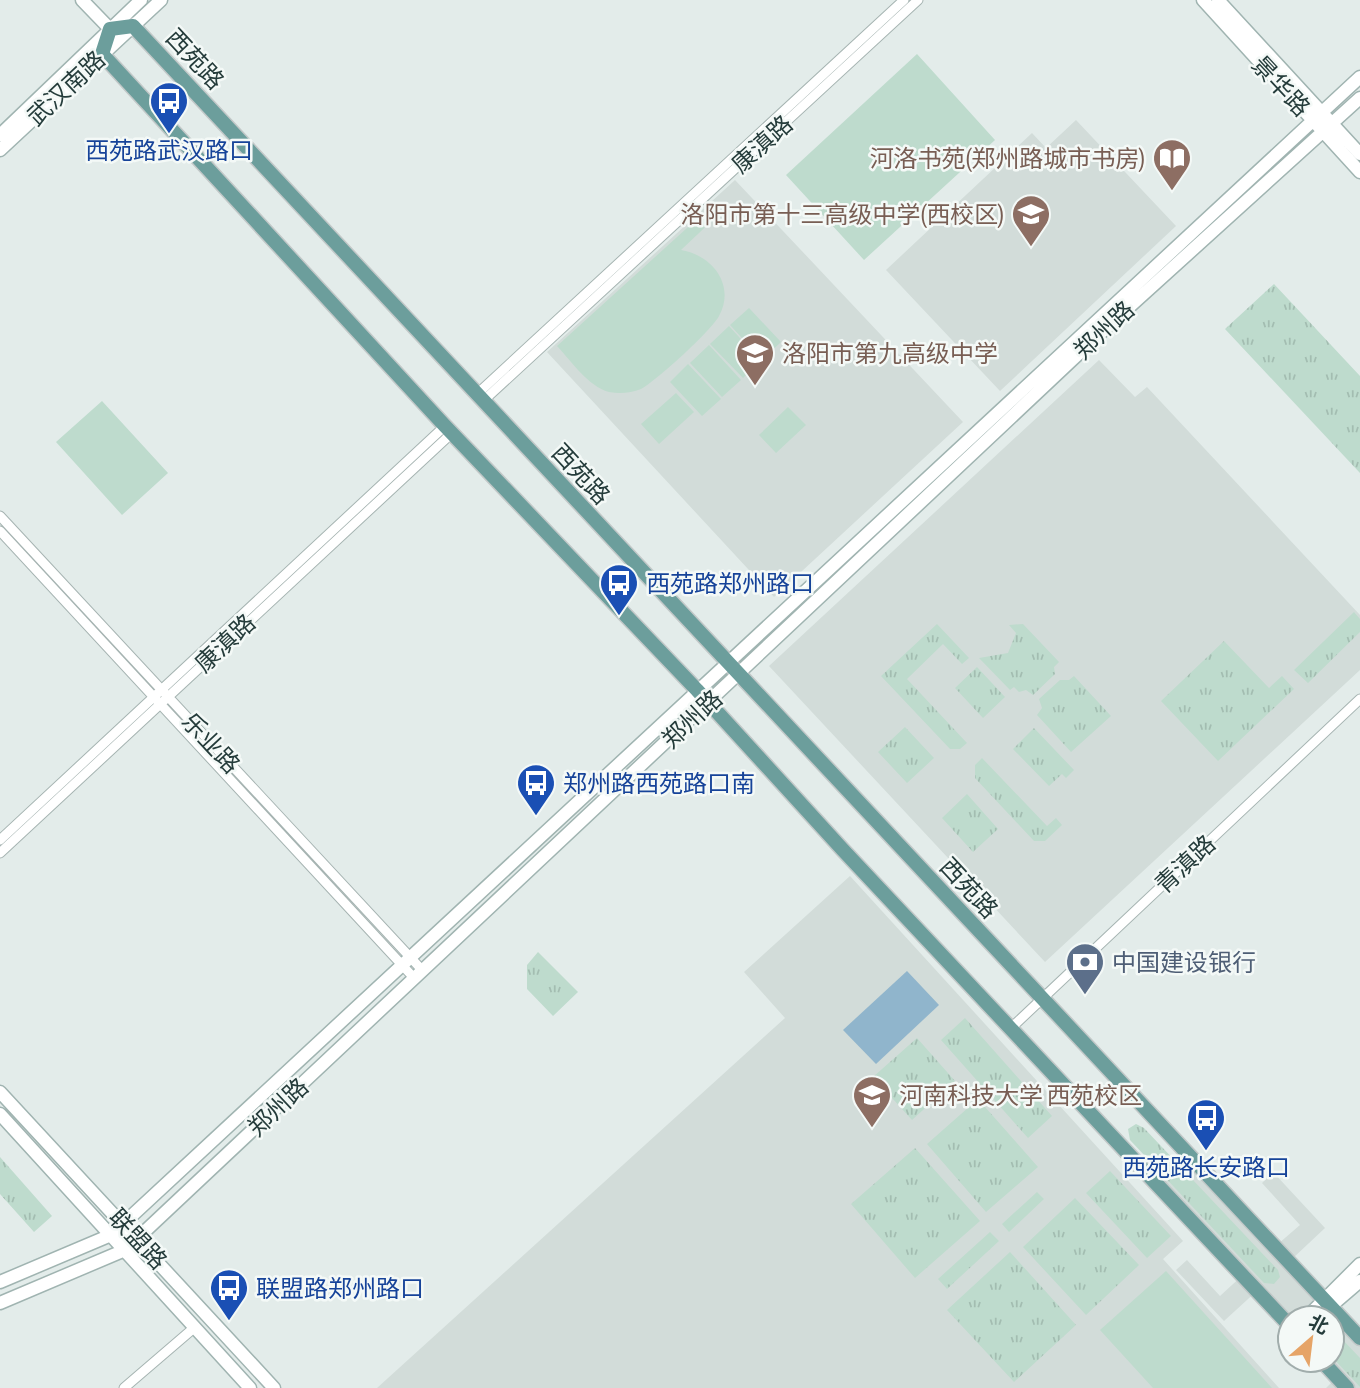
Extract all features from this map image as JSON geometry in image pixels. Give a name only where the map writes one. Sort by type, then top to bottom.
[{"type":"main road","name":"西苑路","points":[[110,29],[133,26],[1360,1339]]},
{"type":"main road","points":[[110,29],[102,54],[449,430],[698,690],[1010,1029],[1276,1310]]},
{"type":"main road","points":[[1334,1374],[1347,1388]]},
{"type":"street","points":[[82,0],[110,29]]},
{"type":"street","name":"武汉南路","points":[[0,135],[141,0]]},
{"type":"street","name":"武汉南路","points":[[0,150],[161,0]]},
{"type":"street","name":"康滇路","points":[[479,399],[904,0]]},
{"type":"street","name":"康滇路","points":[[479,399],[918,0]]},
{"type":"street","name":"景华路","points":[[1203,0],[1323,122],[1360,154]]},
{"type":"street","name":"景华路","points":[[1218,0],[1323,122],[1360,172]]},
{"type":"street","name":"郑州路","points":[[0,1303],[125,1250],[138,1239],[739,676],[1323,122],[1360,77]]},
{"type":"street","name":"郑州路","points":[[0,1282],[111,1235],[408,962],[726,663],[1323,122],[1360,98]]},
{"type":"street","name":"康滇路","points":[[0,840],[161,696],[449,430]]},
{"type":"street","name":"乐业路","points":[[0,516],[161,696],[419,975]]},
{"type":"street","name":"乐业路","points":[[0,531],[161,696]]},
{"type":"street","name":"康滇路","points":[[0,853],[161,696]]},
{"type":"street","name":"青滇路","points":[[1010,1029],[1360,699]]},
{"type":"street","name":"联盟路","points":[[0,1092],[274,1388]]},
{"type":"street","name":"联盟路","points":[[0,1114],[250,1388]]},
{"type":"street","points":[[1327,1303],[1360,1264]]},
{"type":"street","points":[[1327,1303],[1360,1281]]},
{"type":"street","points":[[124,1388],[195,1327]]},
{"type":"shaded area","name":"洛阳市第十三高级中学(西校区)","points":[[1076,120],[1176,226],[1000,391],[886,270],[1032,133],[1046,148]]},
{"type":"shaded area","name":"洛阳市第九高级中学","points":[[735,180],[963,422],[774,597],[547,352]]},
{"type":"shaded area","points":[[1099,360],[1135,397],[1147,387],[1360,615],[1360,670],[1045,962],[769,666]]},
{"type":"shaded area","name":"河南科技大学 西苑校区","points":[[850,876],[1183,1241],[1163,1259],[1279,1388],[377,1388],[785,1018],[744,972]]},
{"type":"shaded area","points":[[1187,1146],[1278,1244],[1300,1225],[1262,1183],[1273,1172],[1325,1228],[1292,1259],[1333,1304],[1276,1305],[1259,1289],[1224,1321],[1176,1270],[1187,1260],[1220,1296],[1245,1273],[1155,1176]]},
{"type":"shaded area","points":[[1346,1318],[1360,1333],[1360,1388],[1326,1388],[1339,1375],[1346,1374]]},
{"type":"green space","points":[[917,54],[995,140],[864,260],[786,175]]},
{"type":"green space","points":[[709,208],[717,216],[681,250],[702,258],[718,273],[725,293],[719,316],[683,355],[641,389],[613,393],[594,385],[557,346]]},
{"type":"green space","points":[[1274,284],[1360,376],[1360,473],[1225,329]]},
{"type":"green space","points":[[749,308],[781,342],[762,360],[730,325]]},
{"type":"green space","points":[[729,326],[761,361],[743,378],[710,344]]},
{"type":"green space","points":[[709,345],[741,380],[722,397],[690,363]]},
{"type":"green space","points":[[688,364],[721,399],[702,416],[670,382]]},
{"type":"green space","points":[[676,393],[694,412],[659,444],[641,424]]},
{"type":"green space","points":[[102,401],[168,473],[122,515],[56,442]]},
{"type":"green space","points":[[788,407],[806,425],[776,453],[759,435]]},
{"type":"green space","points":[[1354,612],[1360,619],[1360,632],[1308,683],[1294,670]]},
{"type":"green space","points":[[937,624],[969,658],[962,664],[943,644],[907,679],[967,743],[960,749],[950,749],[881,676]]},
{"type":"green space","points":[[1023,624],[1059,662],[1054,667],[1055,674],[1033,695],[1026,690],[1019,692],[1014,687],[1010,690],[979,658],[1008,653],[1016,633],[1009,625]]},
{"type":"green space","points":[[1224,641],[1269,688],[1282,676],[1294,689],[1218,761],[1161,701]]},
{"type":"green space","points":[[977,667],[1005,697],[983,718],[955,688]]},
{"type":"green space","points":[[1074,676],[1111,716],[1071,752],[1037,715],[1042,708],[1039,699],[1060,680],[1069,680]]},
{"type":"green space","points":[[905,727],[934,758],[907,783],[878,752]]},
{"type":"green space","points":[[1034,728],[1074,770],[1066,778],[1062,774],[1049,786],[1013,749]]},
{"type":"green space","points":[[982,758],[1047,826],[1056,818],[1062,825],[1045,841],[1034,841],[975,778],[975,765]]},
{"type":"green space","points":[[967,794],[998,829],[973,852],[942,818]]},
{"type":"green space","points":[[538,952],[578,992],[553,1016],[527,989],[527,965]]},
{"type":"green space","points":[[965,1018],[1052,1116],[1028,1138],[941,1040]]},
{"type":"green space","points":[[917,1038],[955,1081],[912,1120],[873,1077]]},
{"type":"green space","points":[[978,1099],[1038,1167],[986,1212],[927,1144]]},
{"type":"green space","points":[[1136,1124],[1144,1128],[1278,1270],[1280,1277],[1274,1284],[1264,1283],[1130,1140],[1128,1129]]},
{"type":"green space","points":[[915,1148],[980,1221],[915,1278],[851,1204]]},
{"type":"green space","points":[[0,1157],[52,1216],[34,1232],[0,1194]]},
{"type":"green space","points":[[1110,1171],[1171,1236],[1147,1258],[1086,1193]]},
{"type":"green space","points":[[1037,1192],[1044,1199],[1009,1232],[1002,1224]]},
{"type":"green space","points":[[1075,1198],[1139,1265],[1086,1315],[1023,1247]]},
{"type":"green space","points":[[990,1232],[999,1241],[947,1289],[938,1279]]},
{"type":"green space","points":[[1010,1252],[1076,1325],[1014,1382],[947,1310]]},
{"type":"green space","points":[[1166,1271],[1272,1388],[1153,1388],[1100,1330]]},
{"type":"green space","points":[[1346,1343],[1360,1358],[1360,1387],[1346,1372]]},
{"type":"water","points":[[907,971],[939,1005],[876,1064],[843,1030]]},
{"type":"place","name":"西苑路武汉路口","points":[[169,135]]},
{"type":"place","name":"河洛书苑(郑州路城市书房)","points":[[1172,192]]},
{"type":"place","name":"洛阳市第十三高级中学(西校区)","points":[[1031,248]]},
{"type":"place","name":"洛阳市第九高级中学","points":[[755,387]]},
{"type":"place","name":"西苑路郑州路口","points":[[619,617]]},
{"type":"place","name":"郑州路西苑路口南","points":[[536,817]]},
{"type":"place","name":"中国建设银行","points":[[1085,996]]},
{"type":"place","name":"河南科技大学 西苑校区","points":[[872,1129]]},
{"type":"place","name":"西苑路长安路口","points":[[1206,1152]]},
{"type":"place","name":"联盟路郑州路口","points":[[229,1322]]}]
